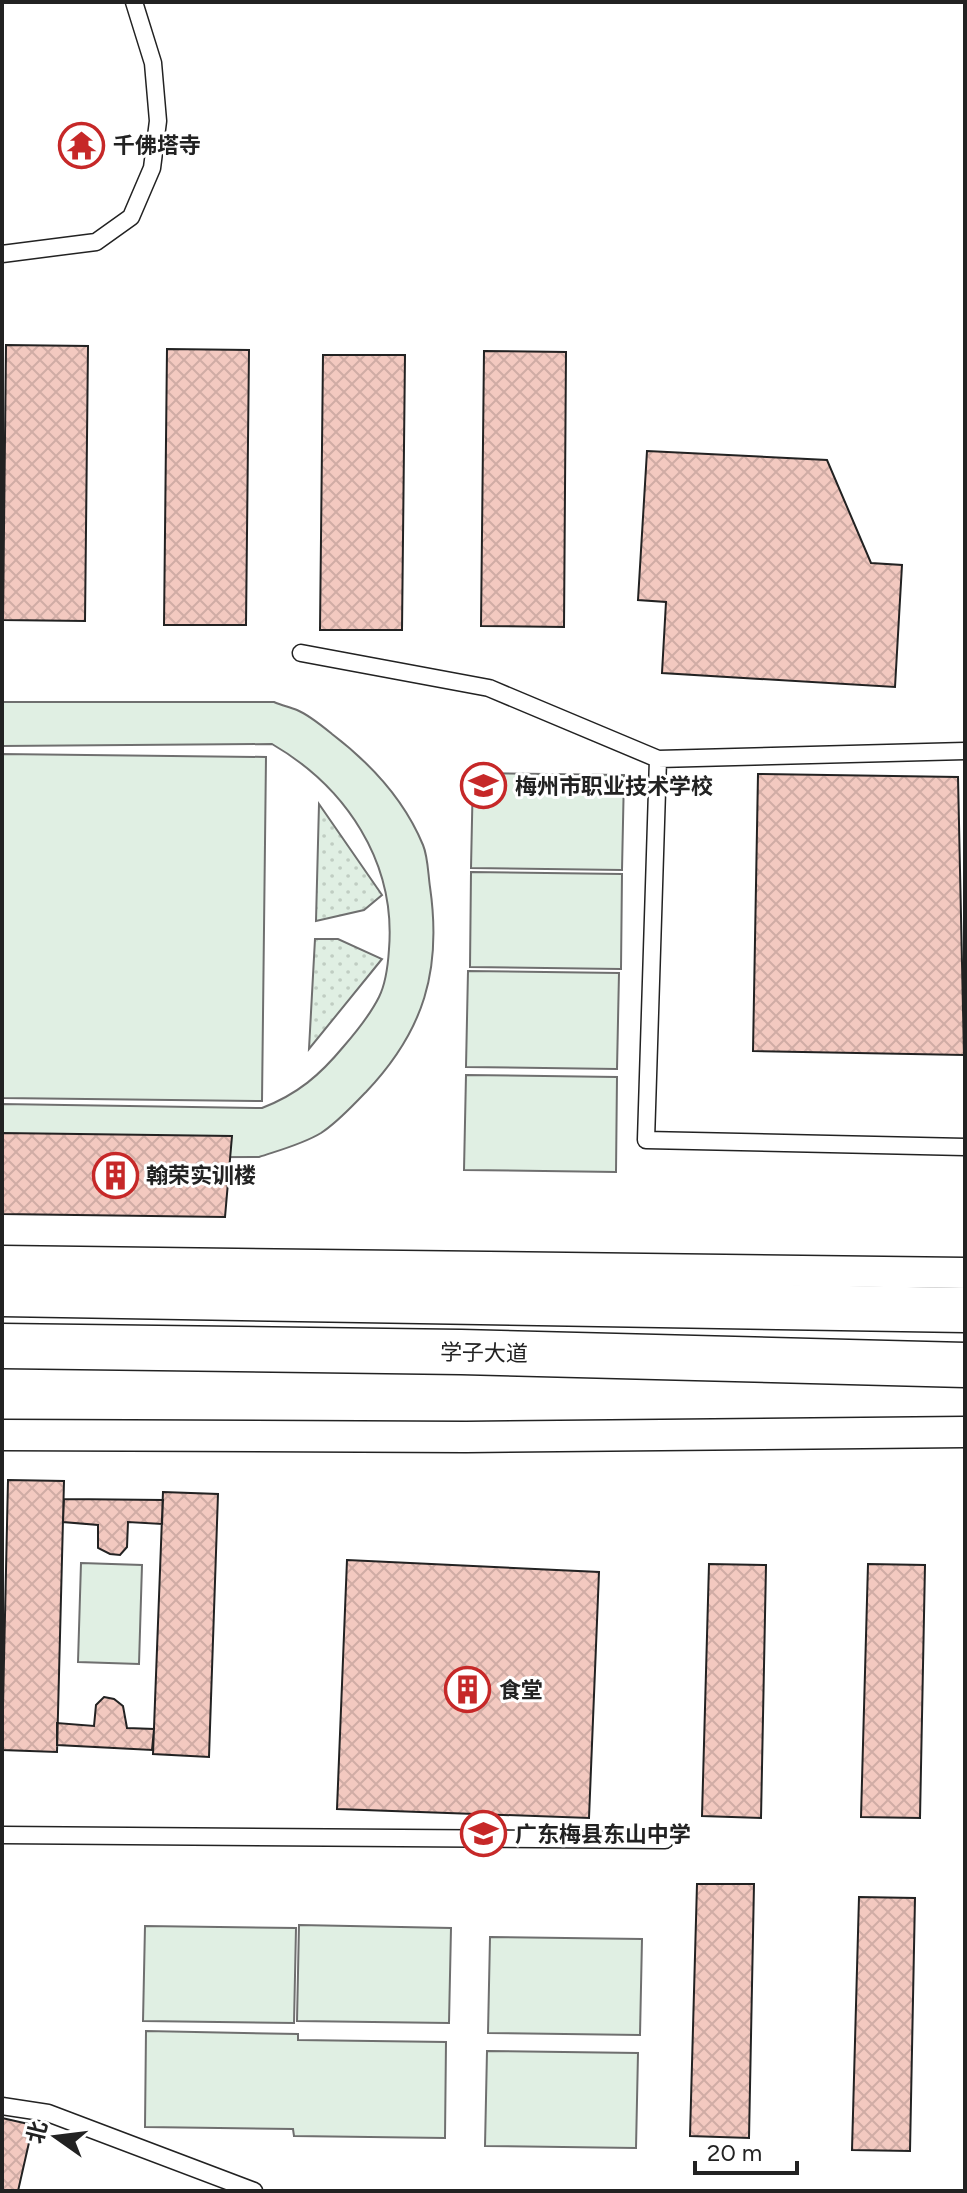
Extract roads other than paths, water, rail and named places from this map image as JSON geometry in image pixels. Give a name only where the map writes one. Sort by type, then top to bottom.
[{"type":"main road","points":[[2,1294],[965,1310]]},
{"type":"main road","name":"学子大道","points":[[2,1346],[461,1352],[965,1365]]},
{"type":"street","points":[[2,1261],[965,1273]]},
{"type":"street","points":[[2,1435],[466,1437],[965,1432]]},
{"type":"lane","points":[[2,254],[96,242],[131,217],[152,168],[158,121],[153,63],[134,2]]},
{"type":"lane","points":[[301,653],[489,688],[658,759],[965,751]]},
{"type":"lane","points":[[658,759],[646,1140],[965,1147]]},
{"type":"lane","points":[[2,1835],[665,1840]]},
{"type":"lane","points":[[2,2106],[48,2113],[254,2191]]},
{"type":"place","name":"千佛塔寺","points":[[82,145]]},
{"type":"place","name":"梅州市职业技术学校","points":[[484,786]]},
{"type":"place","name":"翰荣实训楼","points":[[115,1175]]},
{"type":"place","name":"食堂","points":[[468,1690]]},
{"type":"place","name":"广东梅县东山中学","points":[[484,1834]]}]
